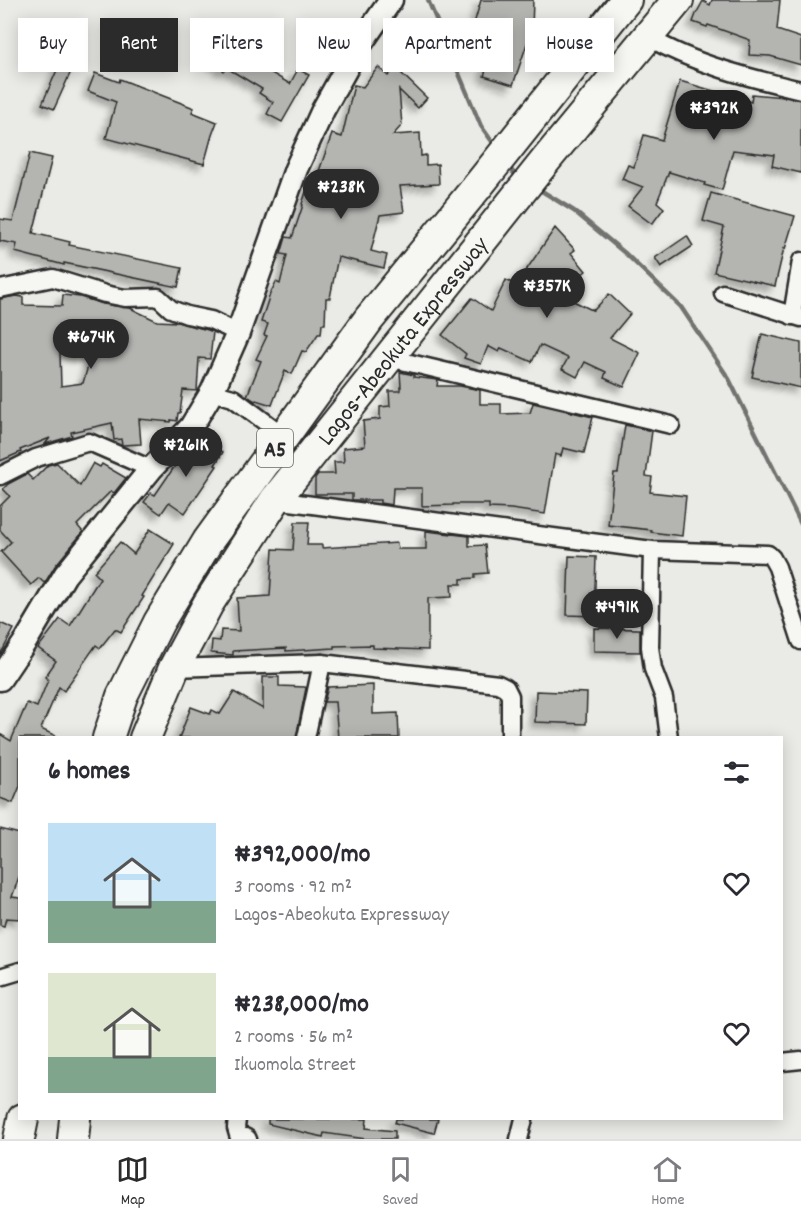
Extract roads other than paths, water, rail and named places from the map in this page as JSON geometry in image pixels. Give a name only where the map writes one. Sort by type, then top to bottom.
[{"type":"highway","name":"Lagos-Abeokuta Expressway","points":[[109,736],[122,696],[159,622],[208,541],[369,319],[481,183],[626,0]]},
{"type":"highway","name":"Lagos-Abeokuta Expressway","points":[[146,736],[174,668],[208,604],[275,500],[508,207],[678,0]]},
{"type":"highway","points":[[19,1139],[23,1120]]},
{"type":"highway","points":[[73,1139],[75,1120]]},
{"type":"street","points":[[0,679],[27,639],[64,575],[151,469],[191,427],[212,392],[238,333],[296,169],[323,110],[357,49],[391,0]]},
{"type":"street","points":[[648,37],[685,56],[759,81],[801,90]]},
{"type":"street","points":[[723,292],[796,317],[801,261]]},
{"type":"street","points":[[0,289],[53,278],[125,298],[158,297],[171,309],[211,320],[238,333]]},
{"type":"street","points":[[389,358],[671,425]]},
{"type":"street","points":[[212,392],[233,398],[284,436]]},
{"type":"street","points":[[0,476],[36,458],[89,442],[151,469]]},
{"type":"street","points":[[275,500],[652,550],[768,554],[777,567],[801,641]]},
{"type":"street","points":[[652,550],[650,647],[654,669],[664,698],[669,736]]},
{"type":"street","points":[[306,736],[322,663]]},
{"type":"street","points":[[174,668],[322,663],[498,684],[506,688],[510,696],[510,736]]},
{"type":"street","points":[[0,977],[18,972]]},
{"type":"street","points":[[783,1062],[801,1060]]},
{"type":"street","points":[[237,1120],[236,1128],[239,1138],[248,1139]]},
{"type":"street","points":[[519,1139],[524,1120]]},
{"type":"waterway","points":[[428,0],[481,126],[496,147]]},
{"type":"waterway","points":[[507,164],[519,177]]},
{"type":"waterway","points":[[537,188],[574,211],[626,254],[681,307],[729,379],[801,524]]}]
